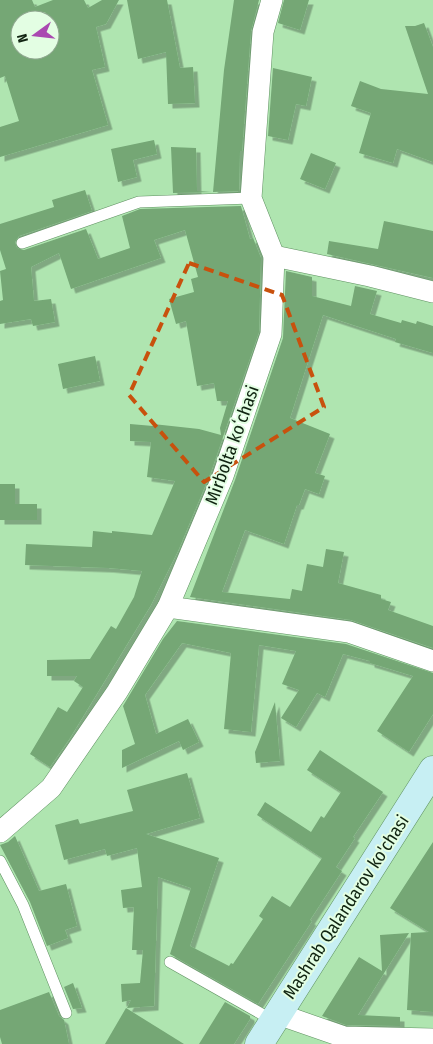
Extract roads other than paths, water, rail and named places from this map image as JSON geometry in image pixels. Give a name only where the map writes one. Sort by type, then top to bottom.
[{"type":"main road","name":"Mashrab Qalandarov ko'chasi","points":[[259,1044],[433,770]]},
{"type":"street","name":"Mirbolta koʻchasi","points":[[0,832],[51,788],[117,692],[168,607],[223,476],[271,334],[274,256],[250,198],[263,32],[272,0]]},
{"type":"street","points":[[274,256],[370,276],[433,292]]},
{"type":"street","points":[[168,607],[349,632],[433,661]]},
{"type":"street","points":[[276,1017],[344,1037],[433,1039]]},
{"type":"lane","points":[[22,243],[139,202],[250,198]]},
{"type":"lane","points":[[0,861],[23,905],[66,1013]]},
{"type":"lane","points":[[170,962],[276,1017]]}]
